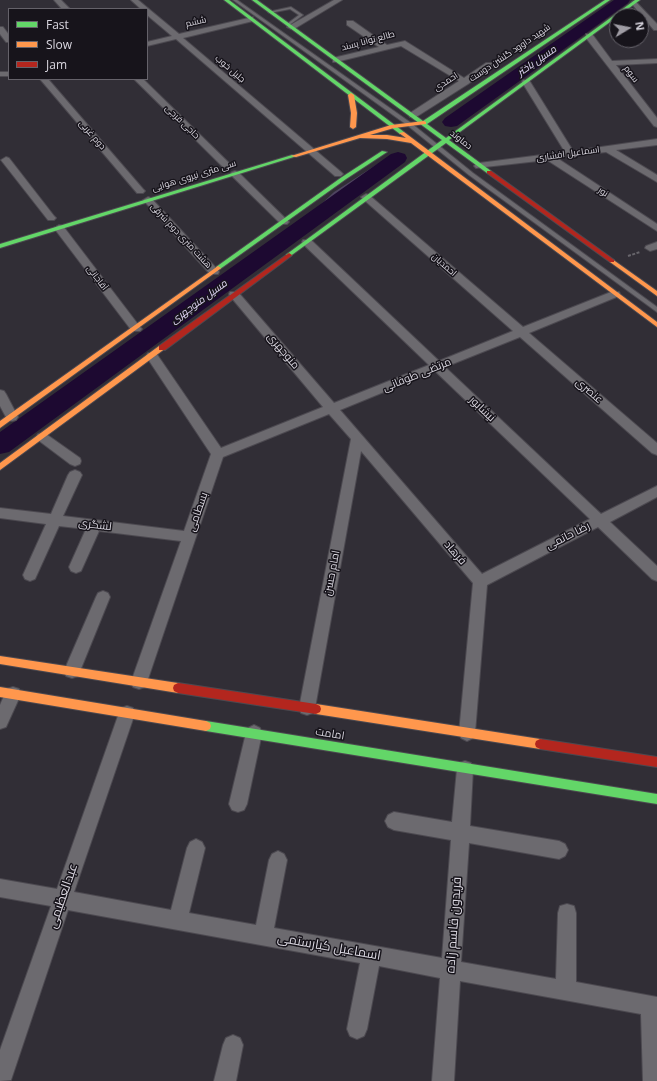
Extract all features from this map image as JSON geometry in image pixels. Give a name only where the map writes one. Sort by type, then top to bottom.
[{"type":"main road","points":[[226,0],[351,95],[395,126],[414,142]]},
{"type":"main road","name":"دماوند","points":[[254,0],[424,123],[479,166],[657,294]]},
{"type":"main road","name":"شهید داوود گلشن دوست","points":[[424,123],[608,0]]},
{"type":"main road","points":[[0,467],[234,294],[636,2]]},
{"type":"main road","points":[[351,95],[356,125],[382,118]]},
{"type":"main road","name":"سی متری نیروی هوایی","points":[[0,246],[359,136],[395,126],[424,123]]},
{"type":"main road","points":[[359,136],[387,137],[414,142],[433,150],[615,294],[657,325]]},
{"type":"main road","points":[[0,426],[284,222],[341,176],[384,152]]},
{"type":"main road","name":"امامت","points":[[0,660],[657,762]]},
{"type":"main road","name":"امامت","points":[[7,693],[657,799]]},
{"type":"street","points":[[57,0],[65,8]]},
{"type":"street","name":"جلیل خوب","points":[[134,0],[144,8]]},
{"type":"street","points":[[290,26],[339,0]]},
{"type":"street","points":[[636,2],[657,28]]},
{"type":"street","name":"جلیل خوب","points":[[148,12],[341,176]]},
{"type":"street","name":"ششم","points":[[148,44],[250,19]]},
{"type":"street","points":[[350,23],[385,47]]},
{"type":"street","points":[[0,29],[8,39]]},
{"type":"street","name":"سوم","points":[[589,36],[657,124]]},
{"type":"street","name":"طالع توانا پسند","points":[[336,60],[402,42],[465,82]]},
{"type":"street","points":[[610,63],[657,60]]},
{"type":"street","name":"احمدی","points":[[413,115],[489,65]]},
{"type":"street","name":"دوم غربی","points":[[45,80],[140,191]]},
{"type":"street","name":"حاجی فرجی","points":[[139,80],[226,165]]},
{"type":"street","points":[[526,82],[571,154]]},
{"type":"street","name":"اسماعیل افشاری","points":[[479,166],[657,142]]},
{"type":"street","points":[[608,149],[657,179]]},
{"type":"street","name":"نور","points":[[549,156],[657,228]]},
{"type":"street","points":[[6,160],[51,218]]},
{"type":"street","points":[[235,174],[284,222]]},
{"type":"street","name":"احمدیان","points":[[366,198],[521,332]]},
{"type":"street","name":"هشت متری دوم شرقی","points":[[148,200],[214,272]]},
{"type":"street","name":"آقاجانی","points":[[59,228],[136,329]]},
{"type":"street","name":"نیشابور","points":[[307,242],[657,575]]},
{"type":"street","name":"منوچهری","points":[[234,294],[332,409]]},
{"type":"street","name":"مرتضی طوفانی","points":[[218,454],[615,294]]},
{"type":"street","name":"عنصری","points":[[521,332],[657,450]]},
{"type":"street","points":[[152,356],[218,454]]},
{"type":"street","points":[[0,394],[12,417]]},
{"type":"street","name":"فرهاد","points":[[332,409],[480,582]]},
{"type":"street","points":[[42,437],[75,461]]},
{"type":"street","name":"امام حسن","points":[[307,708],[358,439]]},
{"type":"street","name":"بسطامی","points":[[139,682],[218,454]]},
{"type":"street","points":[[30,575],[75,475]]},
{"type":"street","name":"رضا حاتمی","points":[[480,582],[657,491]]},
{"type":"street","name":"لشگری","points":[[0,513],[190,537]]},
{"type":"street","points":[[76,567],[95,525]]},
{"type":"street","points":[[467,733],[480,582]]},
{"type":"street","points":[[72,671],[102,597]]},
{"type":"street","points":[[0,722],[7,693]]},
{"type":"street","name":"عبدالعظیمی","points":[[0,1080],[126,713]]},
{"type":"street","points":[[238,804],[254,733]]},
{"type":"street","name":"فریدون قاسم زاده","points":[[443,1081],[466,769]]},
{"type":"street","points":[[394,821],[461,834],[559,850]]},
{"type":"street","points":[[178,920],[196,848]]},
{"type":"street","points":[[263,935],[278,860]]},
{"type":"street","name":"اسماعیل کیارستمی","points":[[0,888],[654,1006]]},
{"type":"street","points":[[566,990],[567,913]]},
{"type":"street","points":[[357,1029],[370,955]]},
{"type":"street","points":[[654,1006],[654,1081]]},
{"type":"street","points":[[225,1081],[233,1045]]},
{"type":"lane","points":[[230,0],[395,126],[471,174],[657,310]]},
{"type":"lane","points":[[235,0],[409,124],[433,150],[657,317]]},
{"type":"lane","points":[[270,12],[291,8],[301,15],[290,26]]},
{"type":"path","points":[[613,262],[653,246]]},
{"type":"shaded area","points":[[393,154],[405,160],[326,218],[313,212],[334,192]]},
{"type":"waterway","name":"مسیل باختر","points":[[451,122],[623,0]]},
{"type":"waterway","name":"مسیل منوچهری","points":[[0,445],[398,158]]},
{"type":"traffic: fast","points":[[226,0],[402,133]]},
{"type":"traffic: fast","points":[[254,0],[489,172]]},
{"type":"traffic: fast","points":[[424,123],[608,0]]},
{"type":"traffic: fast","points":[[446,140],[638,0]]},
{"type":"traffic: fast","points":[[289,255],[446,140]]},
{"type":"traffic: fast","points":[[218,268],[344,178],[384,152]]},
{"type":"traffic: fast","points":[[0,246],[294,156]]},
{"type":"traffic: fast","points":[[206,726],[657,799]]},
{"type":"traffic: slow","points":[[351,95],[354,113],[353,127]]},
{"type":"traffic: slow","points":[[294,156],[393,126],[424,123]]},
{"type":"traffic: slow","points":[[402,133],[657,325]]},
{"type":"traffic: slow","points":[[359,136],[387,137],[411,141]]},
{"type":"traffic: slow","points":[[612,261],[657,294]]},
{"type":"traffic: slow","points":[[0,425],[218,268]]},
{"type":"traffic: slow","points":[[0,467],[162,348]]},
{"type":"traffic: slow","points":[[0,660],[178,688]]},
{"type":"traffic: slow","points":[[0,692],[206,726]]},
{"type":"traffic: slow","points":[[316,709],[540,744]]},
{"type":"traffic: jam","points":[[489,172],[612,261]]},
{"type":"traffic: jam","points":[[162,348],[289,255]]},
{"type":"traffic: jam","points":[[178,688],[316,709]]},
{"type":"traffic: jam","points":[[540,744],[657,762]]}]
